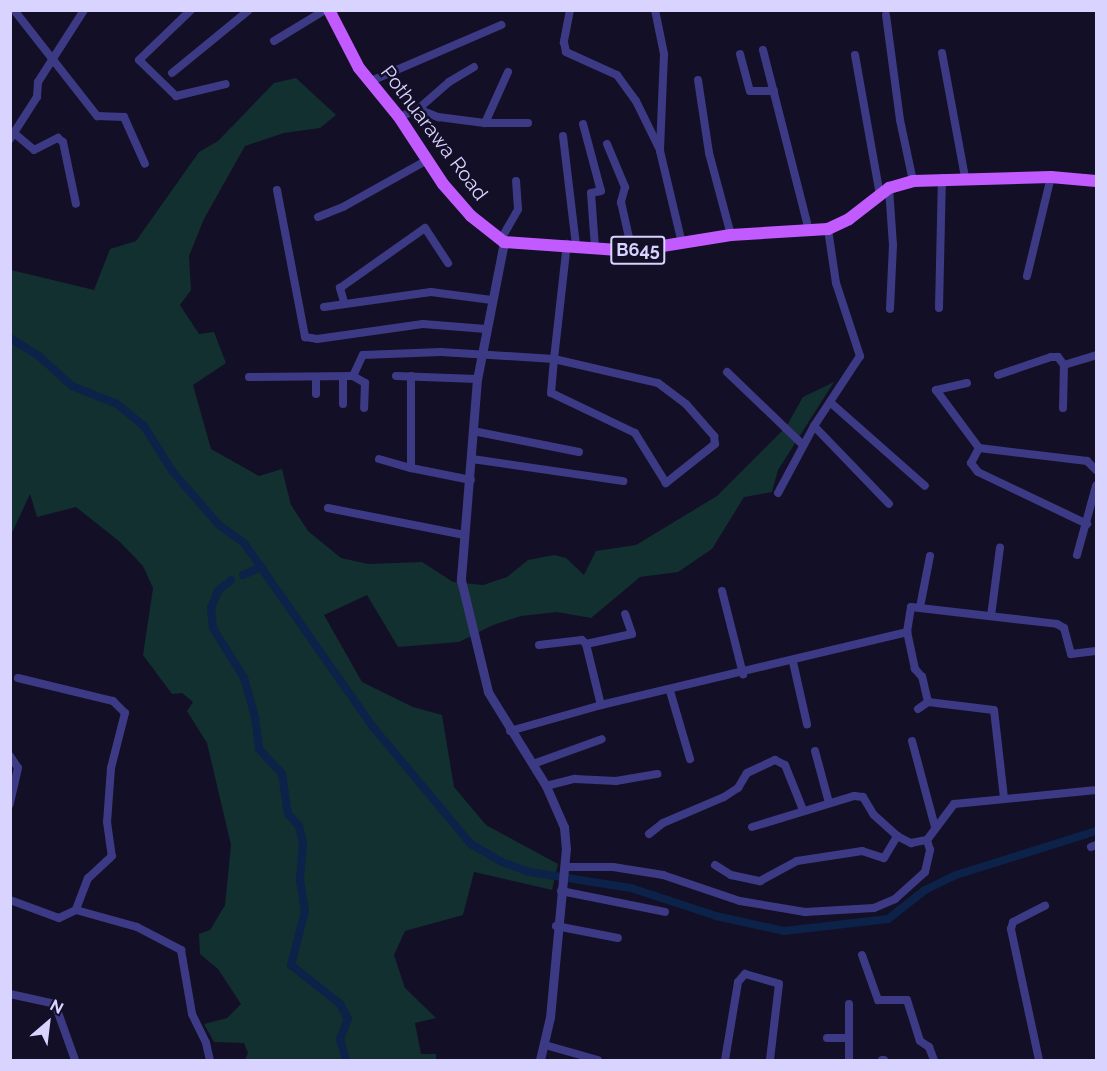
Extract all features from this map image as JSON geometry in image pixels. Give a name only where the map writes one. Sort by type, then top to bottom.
[{"type":"main road","name":"Pothuarawa Road","points":[[327,10],[346,47],[399,117],[427,160],[471,216],[502,241]]},
{"type":"main road","name":"B645","points":[[502,241],[572,244],[632,251],[731,236],[828,229],[849,219],[885,192],[913,180],[942,177],[1051,177],[1096,181]]},
{"type":"street","points":[[14,10],[97,116],[124,117],[145,164]]},
{"type":"street","points":[[76,204],[63,142],[58,138],[34,150],[12,136],[37,97],[38,82],[84,10]]},
{"type":"street","points":[[191,10],[139,60],[176,96],[226,84]]},
{"type":"street","points":[[172,74],[249,10]]},
{"type":"street","points":[[274,41],[327,10]]},
{"type":"street","points":[[655,10],[664,54],[660,151]]},
{"type":"street","points":[[572,11],[564,42],[567,52],[617,75],[636,101],[660,151],[682,243]]},
{"type":"street","points":[[886,15],[900,120],[913,180]]},
{"type":"street","points":[[371,81],[501,25]]},
{"type":"street","points":[[763,50],[809,230]]},
{"type":"street","points":[[942,53],[965,177]]},
{"type":"street","points":[[740,54],[750,91],[774,91]]},
{"type":"street","points":[[855,55],[885,192],[893,245],[890,309]]},
{"type":"street","points":[[399,117],[418,109],[449,82],[474,67]]},
{"type":"street","points":[[485,123],[508,72]]},
{"type":"street","points":[[698,80],[709,153],[731,236]]},
{"type":"street","points":[[418,109],[438,117],[485,123],[528,123]]},
{"type":"street","points":[[583,124],[601,191],[591,193],[595,247]]},
{"type":"street","points":[[353,376],[363,356],[481,353],[554,360],[658,383],[686,404],[714,436],[715,444],[666,483],[635,433],[551,393],[554,360],[572,244],[563,136]]},
{"type":"street","points":[[607,144],[625,187],[621,202],[632,251]]},
{"type":"street","points":[[318,217],[343,207],[427,160]]},
{"type":"street","points":[[939,308],[942,177]]},
{"type":"street","points":[[1027,276],[1051,177]]},
{"type":"street","points":[[516,181],[518,208],[502,241],[477,379],[471,480],[464,535],[464,601],[488,692],[546,786],[564,827],[563,878],[544,1045],[540,1060]]},
{"type":"street","points":[[277,190],[304,337],[317,339],[423,324],[486,329]]},
{"type":"street","points":[[344,302],[340,288],[425,228],[448,263]]},
{"type":"street","points":[[778,493],[801,443],[831,403],[860,356],[836,283],[828,229]]},
{"type":"street","points":[[324,307],[344,302],[357,304],[431,292],[491,300]]},
{"type":"street","points":[[1064,365],[1096,356]]},
{"type":"street","points":[[998,375],[1051,357],[1058,357],[1064,365],[1063,408]]},
{"type":"street","points":[[727,372],[801,443]]},
{"type":"street","points":[[249,377],[353,376],[365,383],[364,408]]},
{"type":"street","points":[[396,376],[477,379]]},
{"type":"street","points":[[411,376],[411,468]]},
{"type":"street","points":[[316,377],[316,394]]},
{"type":"street","points":[[343,377],[343,404]]},
{"type":"street","points":[[967,383],[936,390],[979,448],[1087,461],[1096,470]]},
{"type":"street","points":[[831,403],[925,486]]},
{"type":"street","points":[[814,426],[889,504]]},
{"type":"street","points":[[474,431],[579,452]]},
{"type":"street","points":[[979,448],[971,463],[978,472],[1088,524]]},
{"type":"street","points":[[379,459],[471,480]]},
{"type":"street","points":[[472,459],[623,481]]},
{"type":"street","points":[[1077,555],[1088,524],[1096,486]]},
{"type":"street","points":[[328,508],[464,535]]},
{"type":"street","points":[[991,616],[1000,548]]},
{"type":"street","points":[[920,607],[930,555]]},
{"type":"street","points":[[722,591],[743,674]]},
{"type":"street","points":[[928,702],[922,677],[915,669],[907,632],[908,609],[920,607],[1061,625],[1071,654],[1096,651]]},
{"type":"street","points":[[586,644],[632,634],[625,614]]},
{"type":"street","points":[[510,731],[601,705],[743,674],[907,632]]},
{"type":"street","points":[[539,645],[582,640],[586,644],[601,705]]},
{"type":"street","points":[[793,662],[807,724]]},
{"type":"street","points":[[18,678],[113,701],[125,713],[111,768],[107,822],[112,856],[88,878],[76,910]]},
{"type":"street","points":[[670,691],[690,759]]},
{"type":"street","points":[[918,708],[928,702],[994,710],[1004,798]]},
{"type":"street","points":[[532,764],[602,740]]},
{"type":"street","points":[[912,741],[935,827]]},
{"type":"street","points":[[814,751],[829,802]]},
{"type":"street","points":[[10,756],[18,768],[10,804]]},
{"type":"street","points":[[649,834],[663,823],[724,797],[738,788],[747,773],[775,760],[785,765],[803,810]]},
{"type":"street","points":[[546,786],[575,778],[616,781],[657,774]]},
{"type":"street","points":[[752,827],[854,796],[863,798],[874,815],[897,836],[911,843],[927,840],[954,804],[1096,790]]},
{"type":"street","points":[[715,865],[731,875],[760,881],[797,861],[862,851],[884,858],[897,836]]},
{"type":"street","points":[[563,878],[614,867],[663,875],[740,901],[805,912],[874,908],[895,899],[926,872],[930,850],[927,840]]},
{"type":"street","points":[[563,878],[665,912]]},
{"type":"street","points":[[10,900],[59,918],[76,910],[136,927],[181,951],[192,1014],[207,1043],[210,1060]]},
{"type":"street","points":[[1039,1060],[1011,929],[1013,922],[1045,906]]},
{"type":"street","points":[[556,926],[618,938]]},
{"type":"street","points":[[862,955],[878,999],[907,1000],[920,1041],[929,1047],[934,1060]]},
{"type":"street","points":[[725,1060],[738,982],[745,974],[779,984],[770,1060]]},
{"type":"street","points":[[10,993],[55,1004],[75,1060]]},
{"type":"street","points":[[849,1004],[849,1060]]},
{"type":"street","points":[[827,1038],[849,1038]]},
{"type":"street","points":[[544,1045],[598,1060]]},
{"type":"green space","points":[[296,78],[336,115],[320,128],[284,133],[245,146],[204,219],[189,256],[191,290],[180,305],[199,334],[214,332],[226,363],[193,385],[211,449],[259,476],[282,469],[291,505],[308,531],[341,558],[368,564],[422,562],[453,582],[483,585],[507,577],[528,560],[554,555],[566,558],[584,575],[596,551],[636,545],[717,496],[786,427],[803,397],[834,382],[778,470],[772,492],[744,497],[712,549],[678,572],[640,577],[591,618],[557,612],[521,616],[493,625],[459,642],[398,647],[367,595],[324,615],[362,682],[413,707],[442,715],[454,787],[486,825],[558,864],[552,890],[474,872],[463,915],[405,931],[394,955],[405,988],[436,1018],[415,1023],[421,1054],[436,1054],[436,1060],[245,1060],[248,1053],[244,1043],[214,1042],[204,1024],[227,1018],[241,1004],[218,969],[200,954],[199,934],[210,930],[225,905],[231,845],[207,743],[187,711],[193,702],[182,693],[172,694],[143,655],[153,588],[143,566],[120,542],[76,507],[37,517],[30,494],[11,535],[11,270],[94,290],[110,249],[136,241],[199,152],[218,141],[274,83]]},
{"type":"waterway","points":[[10,338],[40,357],[72,386],[117,404],[144,426],[173,472],[220,526],[244,543],[373,727],[471,844],[502,862],[530,872],[631,888],[716,916],[784,931],[888,919],[925,890],[956,875],[1096,831]]},
{"type":"waterway","points":[[243,575],[261,567]]},
{"type":"waterway","points":[[231,580],[218,591],[211,608],[213,628],[244,678],[255,717],[259,749],[282,774],[288,814],[299,826],[303,844],[300,880],[305,911],[291,965],[340,1004],[348,1019],[340,1039],[346,1060]]}]
